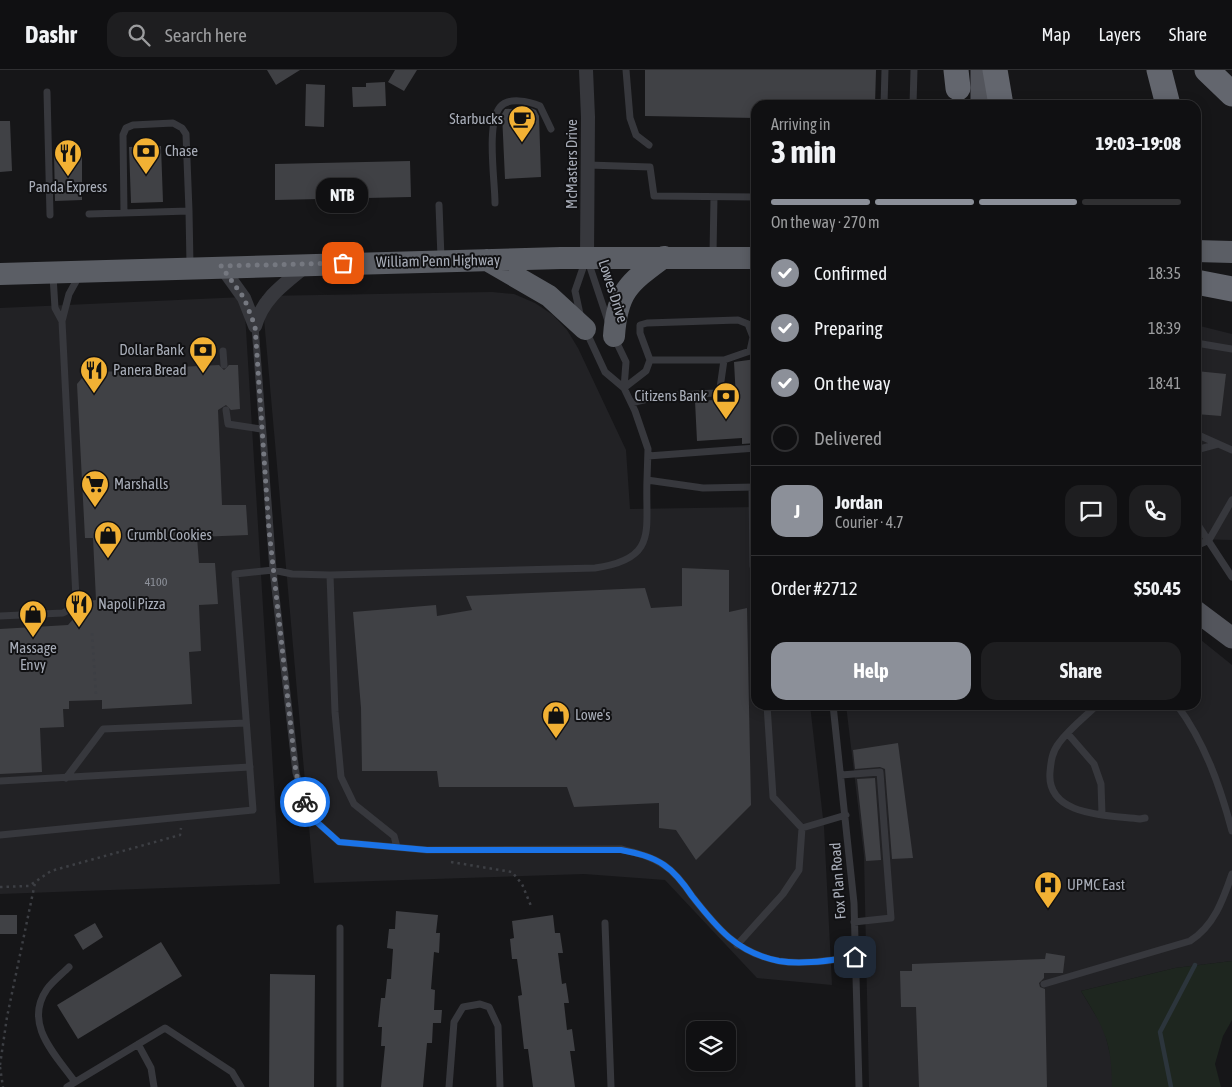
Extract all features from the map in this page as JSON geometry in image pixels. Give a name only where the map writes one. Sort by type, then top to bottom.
[{"type":"highway","points":[[995,70],[1000,100]]},
{"type":"highway","points":[[1160,70],[1167,100]]},
{"type":"highway","points":[[1207,70],[1232,94]]},
{"type":"highway","points":[[1201,251],[1232,252]]},
{"type":"highway","name":"William Penn Highway","points":[[0,274],[82,270],[587,257],[713,258],[751,262]]},
{"type":"highway","points":[[614,336],[616,309],[622,294],[643,272],[664,257]]},
{"type":"highway","points":[[486,260],[550,296],[585,329]]},
{"type":"highway","points":[[1201,281],[1232,280]]},
{"type":"highway","points":[[1201,282],[1232,289]]},
{"type":"main road","points":[[981,70],[981,100]]},
{"type":"main road","points":[[1201,615],[1232,638]]},
{"type":"street","name":"McMasters Drive","points":[[586,70],[587,257]]},
{"type":"street","points":[[255,326],[261,309],[270,296],[308,264]]},
{"type":"street","points":[[221,266],[244,298],[255,326]]},
{"type":"lane","points":[[626,70],[630,118],[636,135],[649,145]]},
{"type":"lane","points":[[884,100],[885,70]]},
{"type":"lane","points":[[913,100],[914,70]]},
{"type":"lane","points":[[47,92],[50,215]]},
{"type":"lane","points":[[495,203],[493,132],[496,113],[501,105],[508,102],[530,102],[540,106],[551,129]]},
{"type":"lane","points":[[124,213],[123,135],[126,128],[133,125],[173,123],[182,128],[186,134],[190,267]]},
{"type":"lane","points":[[588,165],[650,167],[654,196],[751,197]]},
{"type":"lane","points":[[713,258],[714,197]]},
{"type":"lane","points":[[439,205],[441,261]]},
{"type":"lane","points":[[88,214],[189,211]]},
{"type":"lane","name":"Lowes Drive","points":[[246,723],[235,574],[273,570],[292,574],[330,576],[595,568],[631,558],[644,545],[647,531],[648,480],[646,440],[624,388],[605,372],[585,329],[575,291],[587,257]]},
{"type":"lane","name":"Lowes Drive","points":[[587,257],[614,336],[626,362],[624,388]]},
{"type":"lane","points":[[0,616],[62,612],[72,608],[76,598],[62,321],[69,294],[82,270]]},
{"type":"lane","points":[[53,272],[55,308],[62,321]]},
{"type":"lane","points":[[624,388],[646,371],[650,360],[640,333],[640,325],[647,323],[738,320],[748,324],[751,332]]},
{"type":"lane","points":[[255,326],[261,429],[273,570],[296,773],[309,815],[339,842],[427,850],[590,848],[621,850],[645,855],[664,865],[678,876],[719,928],[737,946],[758,955],[780,961],[806,962],[855,957]]},
{"type":"lane","points":[[1201,344],[1232,349]]},
{"type":"lane","points":[[650,360],[724,360],[750,351],[751,346]]},
{"type":"lane","points":[[223,351],[224,365]]},
{"type":"lane","points":[[631,403],[660,396],[715,393],[720,388],[724,360]]},
{"type":"lane","points":[[226,410],[228,424],[261,429]]},
{"type":"lane","points":[[1201,436],[1232,450]]},
{"type":"lane","points":[[1201,449],[1218,444]]},
{"type":"lane","points":[[648,456],[751,448]]},
{"type":"lane","points":[[648,480],[703,488],[751,487]]},
{"type":"lane","points":[[1201,544],[1208,540],[1232,500]]},
{"type":"lane","points":[[1201,530],[1232,577]]},
{"type":"lane","points":[[330,576],[335,712],[341,777],[354,804],[394,836],[396,847]]},
{"type":"lane","points":[[737,946],[783,894],[799,870],[802,828],[774,797],[767,710]]},
{"type":"lane","name":"Fox Plan Road","points":[[834,710],[846,815],[854,922],[859,1087]]},
{"type":"lane","points":[[1092,710],[1059,742],[1051,756],[1049,779],[1054,794],[1065,805],[1080,811],[1140,819],[1145,818]]},
{"type":"lane","points":[[1180,710],[1191,724],[1207,756],[1222,793],[1232,831]]},
{"type":"lane","points":[[0,835],[253,810],[246,723],[103,729],[66,778]]},
{"type":"lane","points":[[1068,734],[1094,764],[1101,784],[1102,814]]},
{"type":"lane","points":[[0,781],[250,767]]},
{"type":"lane","points":[[842,775],[880,772],[891,918],[854,922]]},
{"type":"lane","points":[[802,828],[846,815]]},
{"type":"lane","points":[[1044,984],[1190,942],[1202,934],[1212,920],[1232,874]]},
{"type":"lane","points":[[605,923],[611,1087]]},
{"type":"lane","points":[[340,928],[340,1087]]},
{"type":"lane","points":[[69,967],[47,988],[37,1009],[43,1037],[75,1082]]},
{"type":"lane","points":[[449,1087],[454,1022],[463,1007],[480,1004],[489,1007],[498,1026],[500,1087]]},
{"type":"lane","points":[[67,1087],[165,1028],[232,1072],[241,1087]]},
{"type":"lane","points":[[138,1044],[151,1068],[154,1087]]},
{"type":"path","points":[[92,633],[96,695]]},
{"type":"path","points":[[0,887],[30,886],[51,871],[180,834],[184,816]]},
{"type":"path","points":[[427,850],[427,858],[512,872],[522,884],[531,906]]},
{"type":"path","points":[[3,1087],[0,1066],[7,1017],[36,882]]},
{"type":"shaded area","points":[[492,292],[514,294],[535,303],[553,315],[567,330],[578,348],[626,450],[630,509],[751,507],[751,710],[811,710],[824,827],[832,985],[757,978],[665,880],[584,874],[314,883],[262,296]]},
{"type":"shaded area","points":[[244,297],[280,884],[0,894],[0,308]]},
{"type":"shaded area","points":[[1201,326],[1232,334],[1232,540],[1201,539]]},
{"type":"shaded area","name":"UPMC East","points":[[1201,640],[1232,665],[1232,961],[1175,968],[1081,991],[1104,1029],[1112,1062],[1112,1087],[869,1087],[864,856],[847,710],[1201,710]]},
{"type":"shaded area","points":[[1232,961],[1232,1020],[1223,1036],[1215,1064],[1221,1087],[1112,1087],[1112,1071],[1105,1036],[1096,1015],[1081,991],[1175,968]]},
{"type":"building","points":[[267,70],[300,70],[276,85]]},
{"type":"building","points":[[395,70],[417,70],[404,91],[388,82]]},
{"type":"building","points":[[645,70],[876,70],[875,100],[751,100],[751,118],[645,116]]},
{"type":"building","points":[[385,82],[386,106],[353,107],[352,87],[366,87],[366,83]]},
{"type":"building","points":[[306,84],[325,85],[324,127],[305,126]]},
{"type":"building","points":[[531,108],[536,110],[539,116],[541,177],[505,179],[502,114],[505,109]]},
{"type":"building","points":[[0,121],[10,121],[12,171],[0,172]]},
{"type":"building","name":"Chase","points":[[161,146],[163,202],[131,203],[129,147]]},
{"type":"building","name":"Panda Express","points":[[54,153],[82,153],[82,200],[55,201]]},
{"type":"building","points":[[410,161],[411,197],[275,200],[275,164]]},
{"type":"building","name":"Citizens Bank","points":[[751,360],[751,443],[742,444],[742,438],[697,441],[695,401],[736,399],[734,362]]},
{"type":"building","points":[[219,365],[224,370],[229,365],[238,365],[240,409],[231,410],[226,405],[218,410],[222,505],[246,505],[248,535],[197,537],[199,563],[215,563],[218,604],[199,605],[201,651],[189,652],[192,704],[102,709],[102,700],[69,701],[69,709],[63,709],[64,727],[40,728],[42,772],[0,774],[0,629],[68,625],[89,601],[96,600],[93,538],[85,538],[77,384],[87,372],[179,370],[179,367]]},
{"type":"building","points":[[1201,372],[1226,374],[1221,416],[1201,414]]},
{"type":"building","name":"Lowe's","points":[[682,568],[729,570],[729,612],[747,608],[751,805],[696,860],[676,830],[659,828],[659,803],[574,807],[567,787],[439,787],[437,771],[362,771],[361,708],[353,612],[436,605],[437,616],[472,610],[466,596],[645,588],[651,608],[682,606]]},
{"type":"building","points":[[898,743],[913,858],[892,859],[885,769],[880,767],[855,769],[853,750]]},
{"type":"building","points":[[875,778],[881,860],[866,861],[857,779]]},
{"type":"building","points":[[396,911],[438,915],[436,933],[440,933],[439,953],[434,952],[431,989],[435,990],[434,1010],[442,1010],[441,1023],[433,1023],[432,1043],[427,1043],[423,1087],[381,1087],[385,1046],[381,1046],[382,1027],[378,1027],[381,998],[385,998],[387,979],[391,979],[393,949],[387,948],[389,929],[395,929]]},
{"type":"building","points":[[0,915],[17,915],[17,934],[0,934]]},
{"type":"building","points":[[553,915],[555,933],[560,933],[563,953],[558,953],[562,984],[566,983],[569,1003],[564,1003],[567,1030],[572,1029],[575,1051],[570,1051],[575,1087],[533,1087],[528,1049],[524,1049],[518,996],[522,995],[517,959],[512,959],[510,939],[514,938],[512,921]]},
{"type":"building","points":[[95,923],[103,937],[83,950],[74,935]]},
{"type":"building","points":[[161,942],[182,976],[78,1039],[57,1005]]},
{"type":"building","points":[[1046,953],[1065,956],[1063,973],[1044,973],[1044,978],[1039,983],[1040,987],[1045,989],[1047,1087],[919,1087],[916,1007],[901,1007],[900,971],[912,971],[912,964],[1045,959]]},
{"type":"building","points":[[270,974],[315,975],[314,1087],[269,1087]]},
{"type":"waterway","points":[[1171,1087],[1160,1032],[1195,965]]},
{"type":"way so far","points":[[305,802],[296,773],[273,570],[255,326],[244,298],[221,266],[343,263]]},
{"type":"place","name":"Starbucks","points":[[522,143]]},
{"type":"place","name":"Chase","points":[[146,175]]},
{"type":"place","name":"Panda Express","points":[[68,177]]},
{"type":"place","name":"NTB","points":[[343,263]]},
{"type":"place","name":"Dollar Bank","points":[[203,374]]},
{"type":"place","name":"Panera Bread","points":[[94,394]]},
{"type":"place","name":"Citizens Bank","points":[[726,420]]},
{"type":"place","name":"Marshalls","points":[[95,508]]},
{"type":"place","name":"Crumbl Cookies","points":[[108,559]]},
{"type":"place","name":"Napoli Pizza","points":[[79,628]]},
{"type":"place","name":"Massage Envy","points":[[33,638]]},
{"type":"place","name":"Lowe's","points":[[556,739]]},
{"type":"place","name":"UPMC East","points":[[1048,909]]},
{"type":"route","points":[[305,802],[309,815],[339,842],[427,850],[590,848],[621,850],[645,855],[664,865],[678,876],[719,928],[737,946],[758,955],[780,961],[806,962],[855,957]]}]
